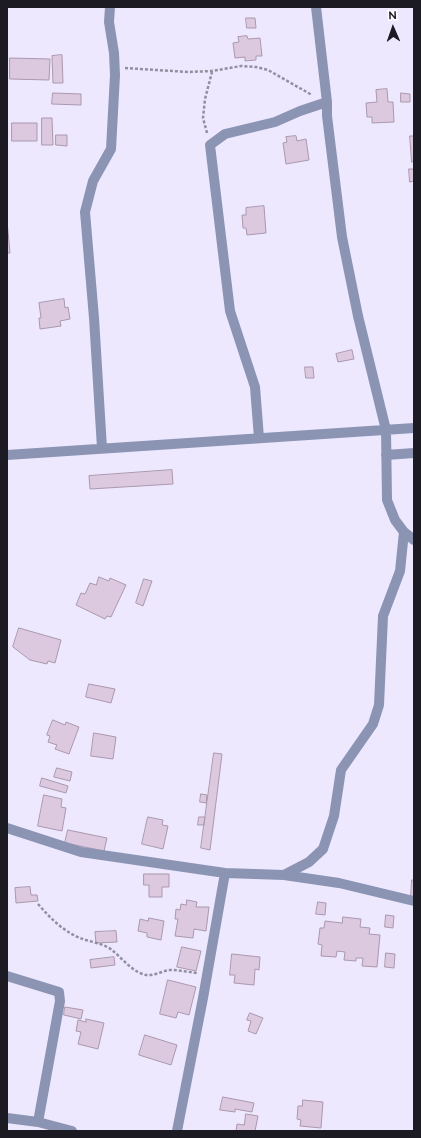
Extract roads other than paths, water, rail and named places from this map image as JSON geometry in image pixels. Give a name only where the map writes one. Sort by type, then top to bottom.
[{"type":"street","points":[[102,448],[94,318],[85,212],[93,181],[111,149],[114,53],[109,22],[110,7]]},
{"type":"street","points":[[316,7],[327,102],[327,116],[342,237],[358,316],[386,430],[387,500],[395,520],[404,532],[414,540]]},
{"type":"street","points":[[259,438],[255,387],[230,311],[210,145],[224,134],[275,122],[300,111],[327,102]]},
{"type":"street","points":[[7,455],[414,428]]},
{"type":"street","points":[[386,455],[414,453]]},
{"type":"street","points":[[284,875],[309,862],[323,849],[334,816],[341,770],[373,724],[380,705],[383,616],[400,571],[404,532]]},
{"type":"street","points":[[7,828],[81,852],[225,873],[284,875],[339,883],[414,900]]},
{"type":"street","points":[[177,1131],[225,873]]},
{"type":"street","points":[[7,976],[59,992],[60,1001],[38,1122]]},
{"type":"street","points":[[7,1118],[38,1122],[72,1131]]}]
